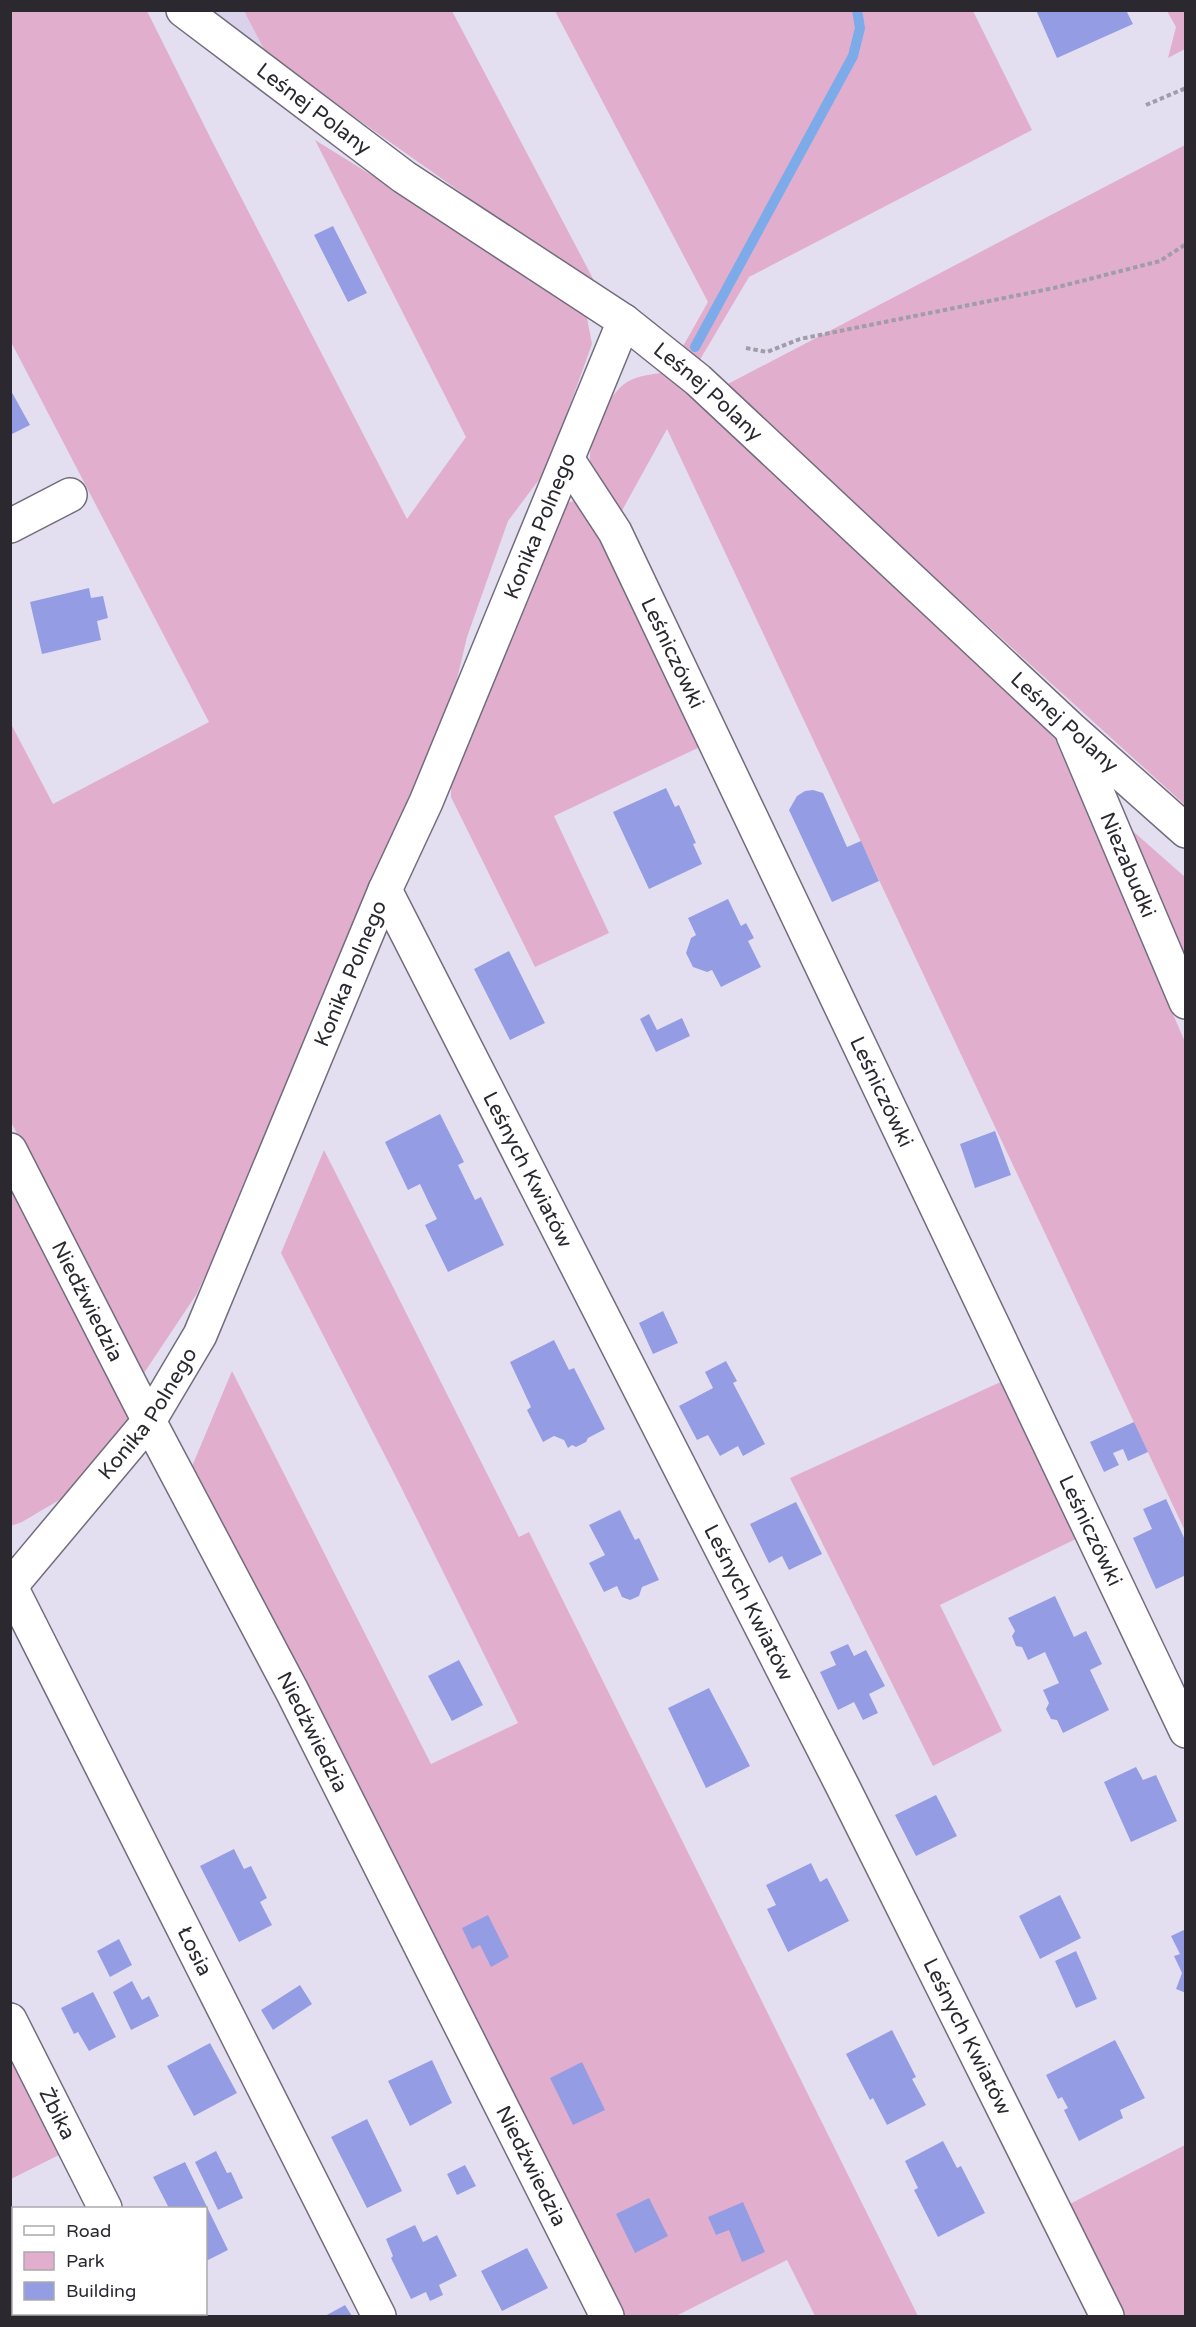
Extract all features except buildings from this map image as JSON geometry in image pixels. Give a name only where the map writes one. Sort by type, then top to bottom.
[{"type":"street","name":"Leśnej Polany","points":[[183,10],[404,177],[624,321],[698,380],[1070,728],[1185,831]]},
{"type":"street","name":"Konika Polnego","points":[[11,1587],[149,1421],[200,1335],[385,890],[426,802],[624,321]]},
{"type":"street","name":"Leśniczówki","points":[[568,460],[615,532],[1185,1731]]},
{"type":"street","points":[[10,526],[70,495]]},
{"type":"street","name":"Niezabudki","points":[[1070,728],[1185,1002]]},
{"type":"street","name":"Leśnych Kwiatów","points":[[385,890],[837,1777],[1107,2316]]},
{"type":"street","name":"Niedźwiedzia","points":[[10,1150],[149,1421],[292,1691],[607,2316]]},
{"type":"street","name":"Łosia","points":[[11,1587],[379,2316]]},
{"type":"street","name":"Żbika","points":[[10,2020],[104,2207]]},
{"type":"path","points":[[1146,105],[1185,88]]},
{"type":"path","points":[[746,348],[767,352],[800,339],[1054,288],[1160,261],[1185,244]]},
{"type":"shaded area","points":[[211,11],[244,11],[267,55]]},
{"type":"green space","points":[[11,11],[147,11],[407,519],[466,437],[315,140],[577,302],[587,318],[592,344],[547,469],[508,521],[467,637],[447,721],[381,859],[286,1104],[196,1295],[142,1376],[11,1122],[10,722],[53,804],[209,722],[11,342]]},
{"type":"green space","points":[[244,11],[452,11],[599,290],[267,55]]},
{"type":"green space","points":[[555,11],[973,11],[1032,130],[749,277],[698,363],[682,348],[708,302]]},
{"type":"green space","points":[[1167,11],[1186,11],[1185,49],[1168,58],[1176,27]]},
{"type":"green space","points":[[1185,145],[1185,805],[724,386]]},
{"type":"green space","points":[[667,372],[696,395],[1055,739],[1185,1042],[1185,1531],[667,429],[619,516],[593,473],[590,458],[594,434],[605,409],[619,388],[627,382],[647,375]]},
{"type":"green space","points":[[574,501],[604,534],[702,746],[554,816],[609,933],[535,967],[451,797],[451,776],[566,503]]},
{"type":"green space","points":[[1118,818],[1185,877],[1185,973]]},
{"type":"green space","points":[[324,1150],[519,1537],[529,1532],[918,2316],[815,2316],[787,2260],[676,2316],[620,2316],[190,1471],[232,1371],[431,1764],[518,1723],[398,1481],[281,1253]]},
{"type":"green space","points":[[10,1169],[136,1412],[71,1493],[11,1526]]},
{"type":"green space","points":[[1005,1380],[1080,1537],[940,1605],[1002,1731],[933,1766],[790,1478]]},
{"type":"green space","points":[[10,2038],[67,2151],[11,2179],[10,2179]]},
{"type":"green space","points":[[1185,2145],[1185,2316],[1117,2316],[1062,2208]]},
{"type":"waterway","points":[[695,347],[853,56],[860,28],[857,10]]}]
